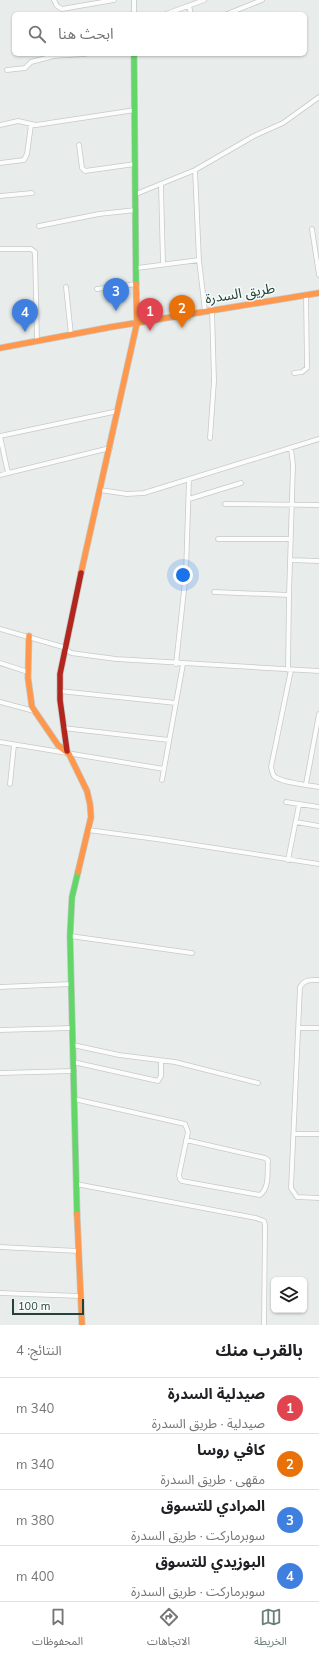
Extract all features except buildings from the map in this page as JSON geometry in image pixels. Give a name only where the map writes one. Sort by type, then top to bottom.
[{"type":"street","points":[[54,0],[57,6],[62,8],[114,0]]},
{"type":"street","points":[[134,0],[134,12]]},
{"type":"street","points":[[172,12],[204,0]]},
{"type":"street","points":[[232,12],[262,0]]},
{"type":"street","points":[[189,6],[190,12]]},
{"type":"street","points":[[7,70],[25,68],[31,62],[54,56]]},
{"type":"street","points":[[82,1325],[78,1251],[70,936],[73,891],[88,830],[90,808],[87,791],[68,753],[63,728],[59,691],[63,647],[72,616],[137,323],[138,284],[134,56]]},
{"type":"street","points":[[136,194],[195,170],[254,136],[283,123],[319,97]]},
{"type":"street","points":[[0,125],[18,121],[32,125],[135,110]]},
{"type":"street","points":[[0,163],[22,161],[25,158],[32,125]]},
{"type":"street","points":[[79,146],[82,168],[85,171],[135,164]]},
{"type":"street","points":[[195,170],[199,260],[205,311]]},
{"type":"street","points":[[161,185],[163,264]]},
{"type":"street","points":[[0,196],[32,193]]},
{"type":"street","points":[[39,226],[100,214],[136,210]]},
{"type":"street","points":[[312,229],[319,275]]},
{"type":"street","points":[[0,249],[31,249],[35,252],[37,341]]},
{"type":"street","points":[[137,268],[199,260]]},
{"type":"street","points":[[97,289],[138,284]]},
{"type":"street","points":[[66,287],[71,335]]},
{"type":"street","name":"طريق السدرة","points":[[0,348],[205,311],[319,293]]},
{"type":"street","points":[[294,373],[302,372],[307,368],[306,295]]},
{"type":"street","points":[[210,438],[214,381],[212,310]]},
{"type":"street","points":[[8,473],[0,436],[118,411]]},
{"type":"street","points":[[100,490],[136,494],[144,493],[319,439]]},
{"type":"street","points":[[0,475],[110,448]]},
{"type":"street","points":[[291,448],[293,465],[289,595],[290,670],[271,767],[275,777],[278,779],[319,786]]},
{"type":"street","points":[[176,664],[186,572],[189,479]]},
{"type":"street","points":[[189,499],[241,483]]},
{"type":"street","points":[[225,504],[319,505]]},
{"type":"street","points":[[218,539],[290,539]]},
{"type":"street","points":[[290,560],[319,561]]},
{"type":"street","points":[[214,592],[289,595]]},
{"type":"street","points":[[0,629],[29,636],[63,647],[71,653],[81,655],[176,664],[319,671]]},
{"type":"street","points":[[29,636],[28,672],[34,711],[58,745],[68,753]]},
{"type":"street","points":[[0,663],[28,672]]},
{"type":"street","points":[[162,780],[168,740],[183,664]]},
{"type":"street","points":[[59,691],[176,703]]},
{"type":"street","points":[[0,702],[34,711]]},
{"type":"street","points":[[306,784],[319,714]]},
{"type":"street","points":[[63,728],[168,740]]},
{"type":"street","points":[[0,742],[164,769]]},
{"type":"street","points":[[10,784],[14,745]]},
{"type":"street","points":[[286,802],[319,807]]},
{"type":"street","points":[[288,860],[299,805]]},
{"type":"street","points":[[296,822],[319,826]]},
{"type":"street","points":[[88,830],[319,864]]},
{"type":"street","points":[[70,936],[192,953]]},
{"type":"street","points":[[319,980],[307,980],[303,982],[300,987],[292,1188],[296,1197],[319,1198]]},
{"type":"street","points":[[0,987],[71,984]]},
{"type":"street","points":[[0,1030],[72,1028]]},
{"type":"street","points":[[298,1028],[319,1028]]},
{"type":"street","points":[[73,1045],[119,1056],[184,1064],[258,1083]]},
{"type":"street","points":[[73,1062],[158,1081],[161,1076],[161,1061]]},
{"type":"street","points":[[0,1073],[74,1071]]},
{"type":"street","points":[[74,1099],[186,1124],[188,1128],[179,1175],[180,1179],[182,1180],[254,1194],[260,1194],[265,1191],[267,1187],[268,1160],[265,1158],[186,1140]]},
{"type":"street","points":[[294,1134],[319,1134]]},
{"type":"street","points":[[76,1184],[256,1218],[264,1221],[264,1325]]},
{"type":"street","points":[[0,1247],[78,1251]]},
{"type":"street","points":[[0,1293],[80,1296]]},
{"type":"traffic: fast","points":[[134,56],[136,284]]},
{"type":"traffic: fast","points":[[77,1214],[70,936],[72,897],[78,872]]},
{"type":"traffic: slow","points":[[81,573],[137,323],[136,284]]},
{"type":"traffic: slow","points":[[0,348],[111,327],[319,293]]},
{"type":"traffic: slow","points":[[29,636],[28,678],[32,707],[58,745],[69,754],[87,791],[90,804],[91,817],[78,872]]},
{"type":"traffic: slow","points":[[77,1214],[82,1325]]},
{"type":"traffic: jam","points":[[67,751],[60,700],[60,674],[81,573]]},
{"type":"place","name":"المرادي للتسوق","points":[[116,311]]},
{"type":"place","name":"كافي روسا","points":[[182,328]]},
{"type":"place","name":"صيدلية السدرة","points":[[150,331]]},
{"type":"place","name":"البوزيدي للتسوق","points":[[25,332]]}]
